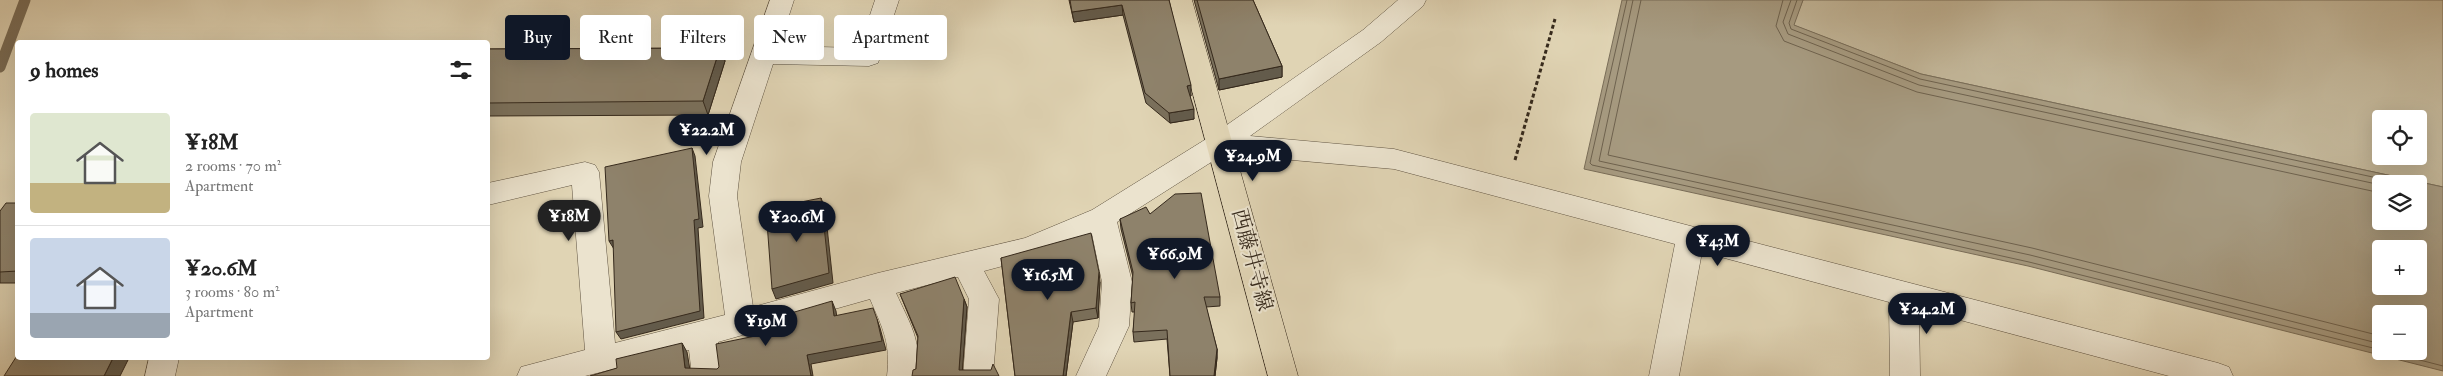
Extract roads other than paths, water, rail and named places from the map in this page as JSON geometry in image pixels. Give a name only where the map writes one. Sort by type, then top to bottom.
[{"type":"main road","name":"西藤井寺線","points":[[1180,0],[1283,376]]},
{"type":"street","points":[[777,15],[782,0]]},
{"type":"street","points":[[824,56],[869,57],[887,0]]},
{"type":"street","points":[[532,376],[702,334],[878,285],[1030,248],[1102,218],[1220,143],[1372,36],[1414,0]]},
{"type":"street","points":[[741,323],[723,196],[727,162],[762,60]]},
{"type":"street","points":[[1220,143],[1394,159],[1904,294],[2132,365],[2218,376]]},
{"type":"street","points":[[490,194],[585,172],[601,359]]},
{"type":"street","points":[[1091,376],[1114,326],[1117,282],[1102,218]]},
{"type":"street","points":[[1664,376],[1691,237]]},
{"type":"street","points":[[966,265],[984,299],[978,376]]},
{"type":"street","points":[[878,285],[899,332],[906,354],[902,376]]},
{"type":"street","points":[[1904,294],[1905,376]]},
{"type":"street","points":[[702,334],[706,376]]},
{"type":"street","points":[[160,376],[164,360]]},
{"type":"water","points":[[1622,0],[1803,0],[1794,25],[1921,74],[2388,175],[2372,175],[2372,230],[2427,230],[2427,184],[2443,187],[2443,371],[2400,360],[2427,360],[2427,305],[2372,305],[2372,353],[2028,266],[1584,169]]},
{"type":"waterway","points":[[0,67],[25,0]]}]
